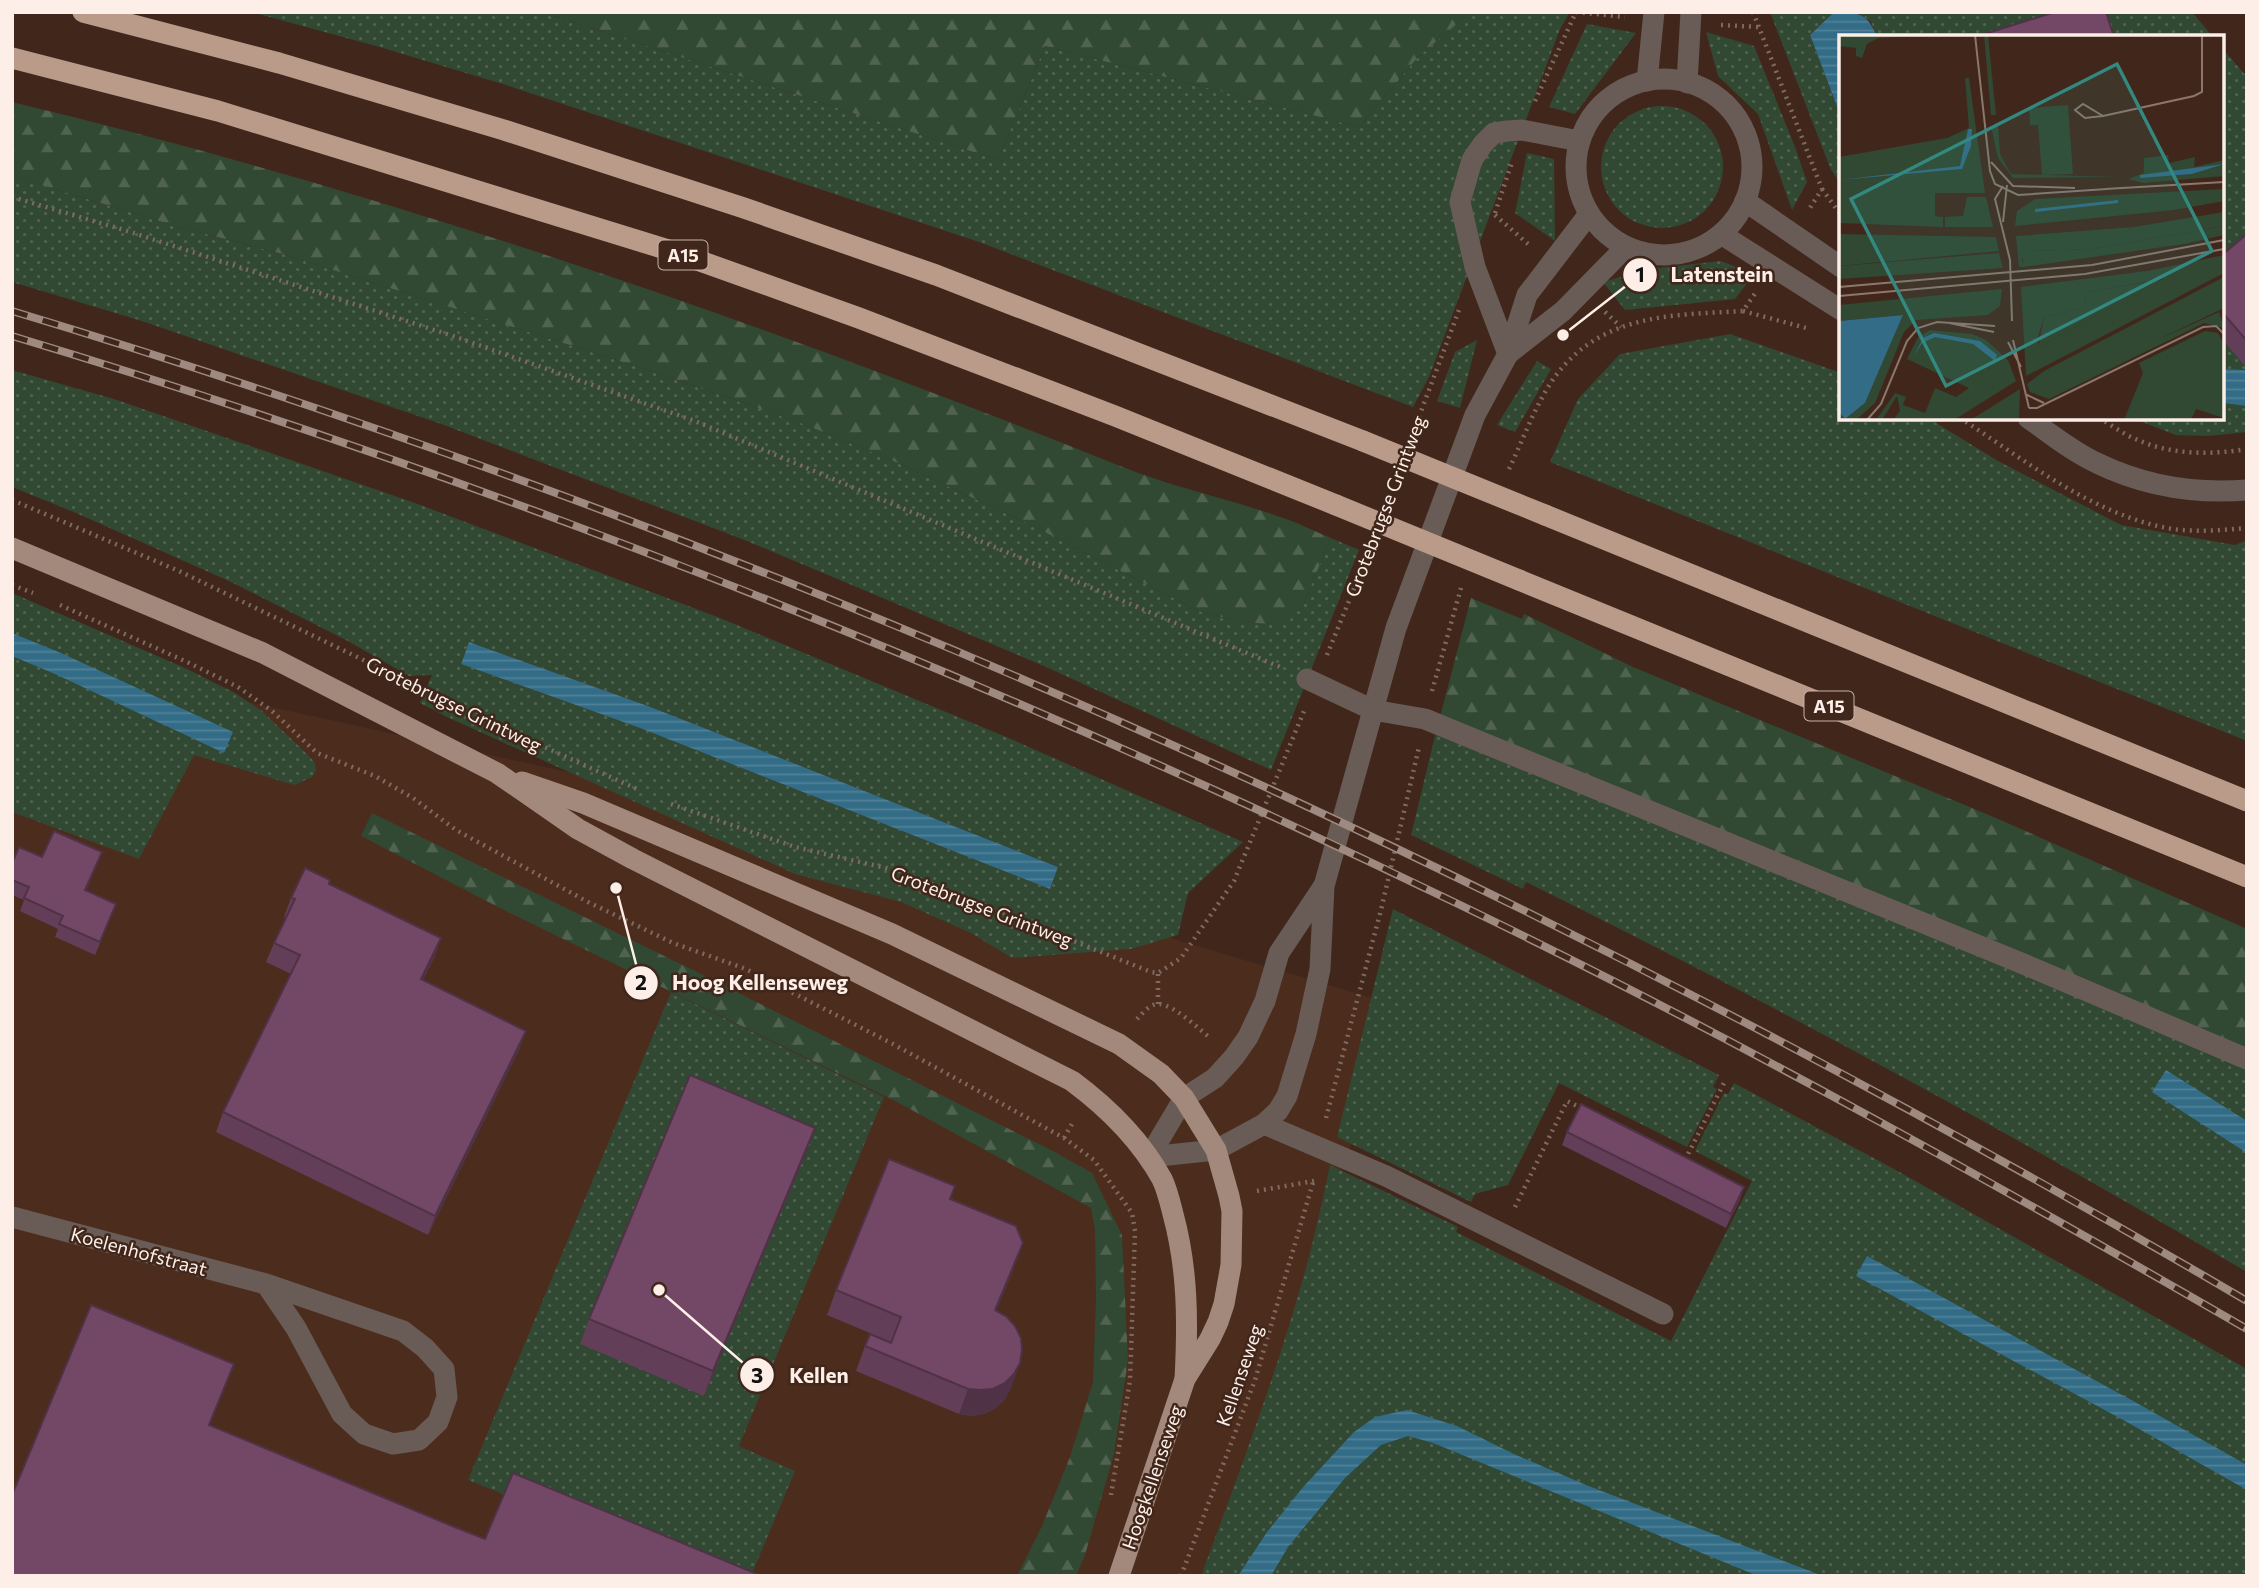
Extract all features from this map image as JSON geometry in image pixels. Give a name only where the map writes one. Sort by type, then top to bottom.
[{"type":"highway","points":[[83,12],[279,63],[503,130],[744,208],[936,275],[1363,441],[2247,801]]},
{"type":"highway","name":"A15","points":[[12,58],[218,111],[675,252],[859,318],[1102,411],[1336,505],[2247,877]]},
{"type":"main road","name":"Grotebrugse Grintweg","points":[[12,548],[263,653],[497,773],[578,829],[633,859],[1072,1081],[1121,1123],[1149,1157]]},
{"type":"main road","name":"Grotebrugse Grintweg","points":[[497,773],[583,803],[892,934],[1119,1044],[1161,1074],[1184,1098]]},
{"type":"main road","name":"Hoogkellenseweg","points":[[1119,1576],[1185,1379],[1218,1322],[1231,1265],[1232,1211],[1216,1150],[1184,1098]]},
{"type":"main road","name":"Hoogkellenseweg","points":[[1149,1157],[1163,1181],[1180,1238],[1185,1273],[1185,1379]]},
{"type":"street","points":[[1647,80],[1654,12]]},
{"type":"street","points":[[1687,83],[1691,12]]},
{"type":"street","points":[[1647,80],[1687,83],[1703,88],[1717,97],[1739,121],[1746,137],[1752,169],[1745,201],[1735,219],[1721,234],[1700,247],[1675,254],[1650,254],[1626,247],[1599,227],[1589,214],[1579,191],[1575,166],[1579,141],[1598,108],[1629,86],[1647,80]]},
{"type":"street","points":[[1508,354],[1475,267],[1460,201],[1472,160],[1494,133],[1522,130],[1579,141]]},
{"type":"street","points":[[1745,201],[1839,266]]},
{"type":"street","points":[[1149,1157],[1216,1150],[1264,1124],[1278,1111],[1287,1096],[1306,1034],[1320,969],[1324,886],[1396,628],[1475,415],[1508,354],[1527,295],[1589,214]]},
{"type":"street","points":[[1721,234],[1839,309]]},
{"type":"street","points":[[1508,354],[1563,311],[1626,247]]},
{"type":"street","points":[[2031,420],[2096,463],[2131,477],[2189,490],[2247,491]]},
{"type":"street","points":[[1311,681],[1373,710],[1425,719],[2026,965],[2247,1059]]},
{"type":"street","points":[[1149,1157],[1184,1098],[1214,1078],[1248,1037],[1265,1000],[1279,953],[1324,886]]},
{"type":"street","points":[[1264,1124],[1387,1176],[1663,1314]]},
{"type":"street","name":"Koelenhofstraat","points":[[12,1217],[266,1284],[403,1331],[425,1348],[444,1369],[447,1396],[438,1423],[419,1440],[393,1444],[364,1434],[342,1414],[296,1328],[266,1284]]},
{"type":"path","points":[[1753,12],[1758,27]]},
{"type":"path","points":[[1822,189],[1839,212]]},
{"type":"path","points":[[12,197],[124,230],[450,335],[695,421],[1252,654]]},
{"type":"path","name":"Grotebrugse Grintweg","points":[[1413,432],[1494,214]]},
{"type":"path","points":[[1743,311],[1802,326],[1821,334]]},
{"type":"path","points":[[2102,420],[2138,441],[2183,453],[2247,449]]},
{"type":"path","name":"Grotebrugse Grintweg","points":[[12,500],[179,571],[529,740],[639,790]]},
{"type":"path","name":"Grotebrugse Grintweg","points":[[663,801],[795,847],[899,871],[1151,972],[1158,972],[1181,958],[1234,881],[1311,681],[1371,546]]},
{"type":"path","points":[[12,585],[36,595]]},
{"type":"path","points":[[49,600],[238,687],[272,711],[317,753],[376,776],[413,798],[456,830],[588,902],[673,943],[758,976],[893,1044],[1063,1138],[1094,1160],[1132,1213],[1135,1231],[1130,1381],[1110,1500]]},
{"type":"path","points":[[1158,972],[1158,1004]]},
{"type":"path","points":[[1685,1160],[1726,1079]]},
{"type":"path","points":[[1501,1233],[1567,1101],[1591,1112]]},
{"type":"path","points":[[1674,1154],[1696,1165]]},
{"type":"path","name":"Kellenseweg","points":[[1181,1576],[1255,1380],[1314,1181]]},
{"type":"shaded area","points":[[12,650],[736,809],[1396,1005],[1213,1576],[12,1576]]},
{"type":"green space","points":[[251,12],[542,12],[998,160],[1045,46],[1359,127],[1418,57],[1471,12],[1570,12],[1560,29],[1429,377],[1413,407],[979,242],[506,85]]},
{"type":"green space","points":[[542,12],[1471,12],[1418,57],[1359,127],[1045,46],[998,160]]},
{"type":"green space","points":[[1770,12],[1834,12],[1810,35],[1839,112],[1839,181],[1831,170]]},
{"type":"green space","points":[[1856,12],[2192,12],[2211,35],[1876,35],[1871,22]]},
{"type":"green space","points":[[1587,24],[1636,33],[1575,114],[1549,107]]},
{"type":"green space","points":[[1706,32],[1754,46],[1807,182],[1792,210],[1758,114],[1718,76]]},
{"type":"green space","points":[[2224,50],[2247,77],[2247,370],[2224,369]]},
{"type":"green space","points":[[12,102],[294,177],[572,264],[848,361],[1140,474],[1265,512],[1331,538],[1303,605],[1289,621],[1271,624],[1241,622],[1199,611],[1027,523],[889,459],[801,423],[648,370],[283,254],[179,227],[12,176]]},
{"type":"green space","points":[[1662,106],[1685,111],[1705,124],[1718,144],[1723,167],[1718,190],[1705,210],[1685,223],[1662,228],[1639,223],[1619,210],[1606,190],[1601,167],[1606,144],[1619,124],[1639,111]]},
{"type":"green space","points":[[1527,153],[1554,159],[1555,241],[1515,213]]},
{"type":"green space","points":[[12,176],[179,227],[283,254],[648,370],[801,423],[889,459],[1027,523],[1199,611],[1241,622],[1271,624],[1303,605],[1331,538],[1359,550],[1271,770],[1044,666],[747,541],[444,425],[142,321],[12,282]]},
{"type":"green space","points":[[1721,261],[1754,274],[1735,299],[1625,310],[1603,282],[1649,269]]},
{"type":"green space","points":[[1730,334],[1839,372],[1839,420],[1931,420],[1998,461],[2121,525],[2235,545],[2247,540],[2247,741],[1550,462],[1578,399],[1620,354]]},
{"type":"green space","points":[[1477,340],[1460,408],[1437,401],[1455,352]]},
{"type":"green space","points":[[1537,361],[1551,369],[1515,432],[1497,425]]},
{"type":"green space","points":[[12,370],[114,399],[415,503],[715,616],[1011,739],[1243,842],[1188,893],[1178,935],[1131,949],[1012,958],[971,933],[901,902],[795,874],[447,717],[420,703],[432,675],[409,676],[346,640],[229,581],[12,487]],"holes":[[[469,642],[648,706],[1058,867],[1050,889],[640,728],[461,664]]]},
{"type":"green space","points":[[2224,403],[2247,406],[2247,432],[2208,436],[2176,435],[2137,420],[2224,420]]},
{"type":"green space","points":[[12,593],[185,668],[235,693],[262,711],[309,756],[315,763],[316,771],[312,777],[294,785],[194,755],[139,859],[12,812]]},
{"type":"green space","points":[[1471,598],[1522,619],[1524,614],[1633,667],[1996,818],[2247,929],[2247,1053],[1440,717]]},
{"type":"green space","points":[[1436,732],[2247,1066],[2247,1272],[1980,1119],[1709,974],[1526,882],[1523,889],[1411,835]]},
{"type":"green space","points":[[372,813],[705,976],[1092,1173],[1122,1235],[1128,1360],[1114,1454],[1085,1555],[1076,1576],[1017,1576],[1042,1526],[1070,1457],[1093,1382],[1096,1298],[1095,1230],[1091,1208],[899,1103],[500,908],[361,836]]},
{"type":"green space","points":[[1393,909],[1719,1075],[1713,1087],[1717,1089],[1687,1147],[1559,1083],[1508,1185],[1475,1194],[1471,1202],[1337,1137]]},
{"type":"green space","points":[[671,992],[884,1097],[739,1446],[795,1471],[751,1576],[705,1576],[468,1480]]},
{"type":"green space","points":[[1734,1083],[1894,1169],[2247,1369],[2247,1576],[1201,1576],[1284,1343],[1310,1252],[1330,1165],[1458,1227],[1456,1232],[1671,1341],[1752,1181],[1695,1151],[1724,1093],[1728,1094]]},
{"type":"water","points":[[1834,12],[1861,15],[1874,29],[1876,35],[1839,35],[1839,112],[1810,35]]},
{"type":"water","points":[[2224,369],[2247,370],[2247,406],[2224,403]]},
{"type":"water","points":[[12,633],[233,732],[224,753],[12,656]]},
{"type":"water","points":[[469,642],[648,706],[1058,867],[1050,889],[640,728],[461,664]]},
{"type":"water","points":[[2166,1070],[2247,1121],[2247,1153],[2152,1092]]},
{"type":"water","points":[[1867,1256],[2247,1465],[2247,1490],[1856,1276]]},
{"type":"water","points":[[1407,1410],[1457,1426],[1586,1485],[1823,1576],[1758,1576],[1433,1443],[1408,1436],[1381,1445],[1345,1478],[1288,1547],[1271,1576],[1238,1576],[1267,1532],[1304,1486],[1354,1432],[1375,1417]]},
{"type":"building","points":[[2055,12],[2106,12],[2113,35],[1981,35]]},
{"type":"building","points":[[2247,234],[2247,341],[2224,314],[2224,253]]},
{"type":"building","points":[[54,831],[102,852],[85,890],[116,904],[100,942],[59,924],[63,916],[24,898],[29,887],[12,880],[12,863],[19,847],[42,857]]},
{"type":"building","points":[[305,868],[330,880],[329,884],[441,938],[421,979],[526,1031],[435,1216],[223,1112],[300,955],[274,943],[295,899],[291,898]]},
{"type":"building","points":[[690,1075],[815,1128],[713,1371],[589,1319]]},
{"type":"building","points":[[1581,1104],[1744,1187],[1731,1214],[1567,1132]]},
{"type":"building","points":[[889,1159],[955,1186],[950,1199],[1016,1226],[1023,1243],[995,1310],[1015,1326],[1021,1338],[1022,1350],[1020,1363],[1014,1374],[993,1389],[968,1389],[865,1346],[870,1334],[891,1343],[901,1317],[836,1290]]},
{"type":"building","points":[[91,1305],[234,1364],[209,1425],[452,1526],[485,1539],[513,1473],[762,1576],[12,1576],[12,1495]]},
{"type":"railway","points":[[12,311],[304,404],[592,507],[877,618],[1159,739],[1436,868],[1710,1005],[1981,1149],[2247,1301]]},
{"type":"railway","points":[[12,336],[197,394],[564,522],[745,591],[1104,740],[1456,903],[1657,1003],[2052,1217],[2247,1329]]},
{"type":"place","name":"Latenstein","points":[[1563,335]]},
{"type":"place","name":"Hoog Kellenseweg","points":[[616,888]]},
{"type":"place","name":"Kellen","points":[[659,1290]]}]
